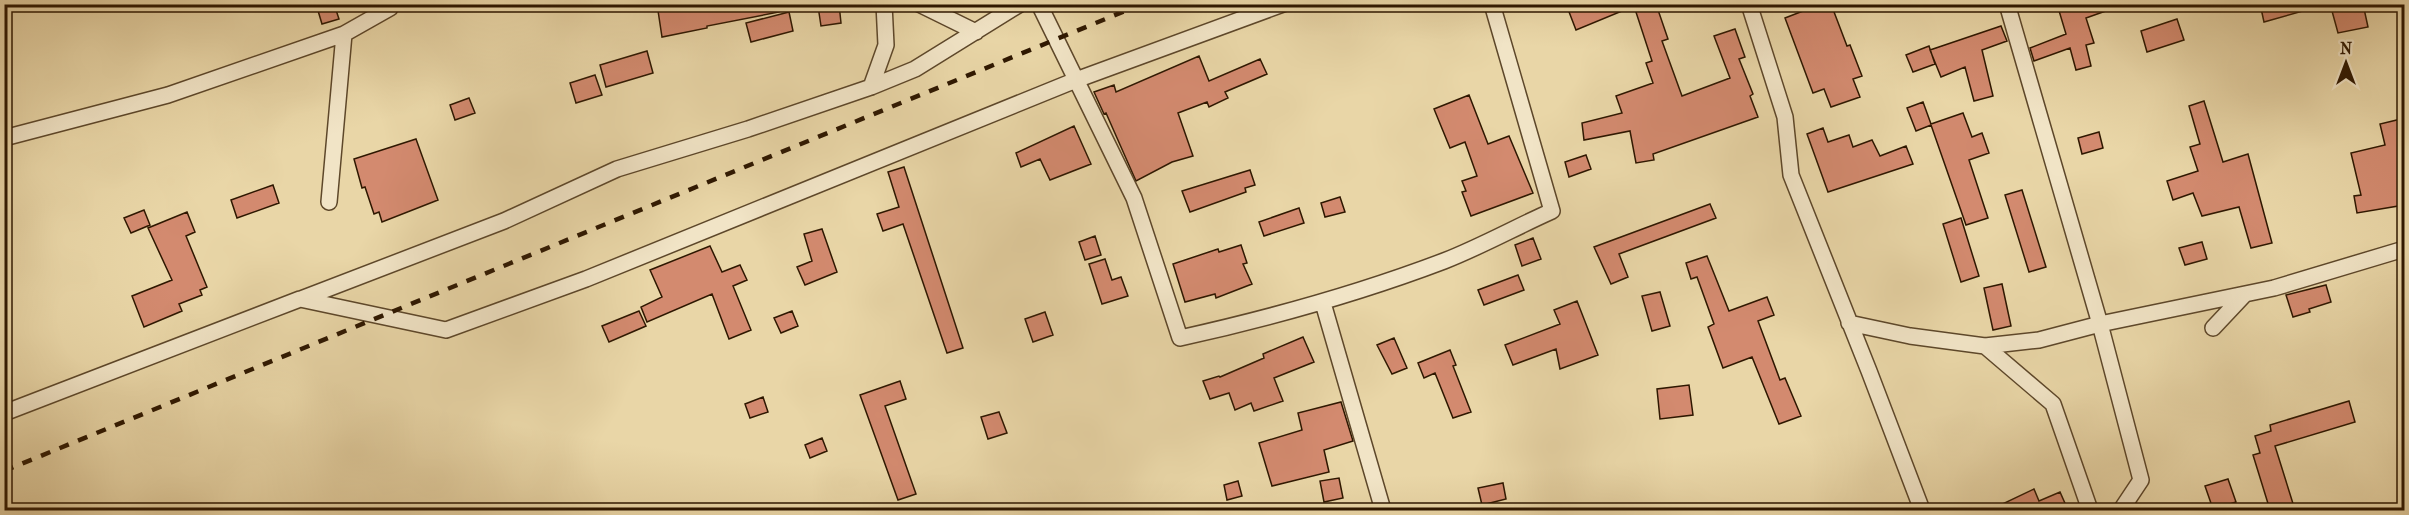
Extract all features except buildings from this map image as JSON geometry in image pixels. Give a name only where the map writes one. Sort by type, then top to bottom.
[{"type":"street","points":[[871,87],[886,45],[884,4]]},
{"type":"street","points":[[920,4],[976,32]]},
{"type":"street","points":[[4,413],[504,221],[617,169],[748,129],[871,87],[915,69],[1020,4]]},
{"type":"street","points":[[1039,4],[1134,198],[1180,338],[1266,319],[1323,303],[1446,260],[1552,211],[1492,4]]},
{"type":"street","points":[[300,299],[446,330],[597,275],[1076,80],[1283,4]]},
{"type":"street","points":[[1749,4],[1785,117],[1791,175],[1922,510]]},
{"type":"street","points":[[2007,4],[2100,324],[2141,480],[2121,510]]},
{"type":"street","points":[[4,138],[168,95],[344,34],[394,6]]},
{"type":"street","points":[[329,202],[344,34]]},
{"type":"street","points":[[1849,323],[1910,336],[1985,346],[2039,340],[2100,324],[2274,288],[2404,249]]},
{"type":"street","points":[[2213,328],[2245,294]]},
{"type":"street","points":[[1323,303],[1383,510]]},
{"type":"street","points":[[1985,346],[2053,404],[2090,510]]},
{"type":"railway","points":[[4,471],[1142,4]]}]
